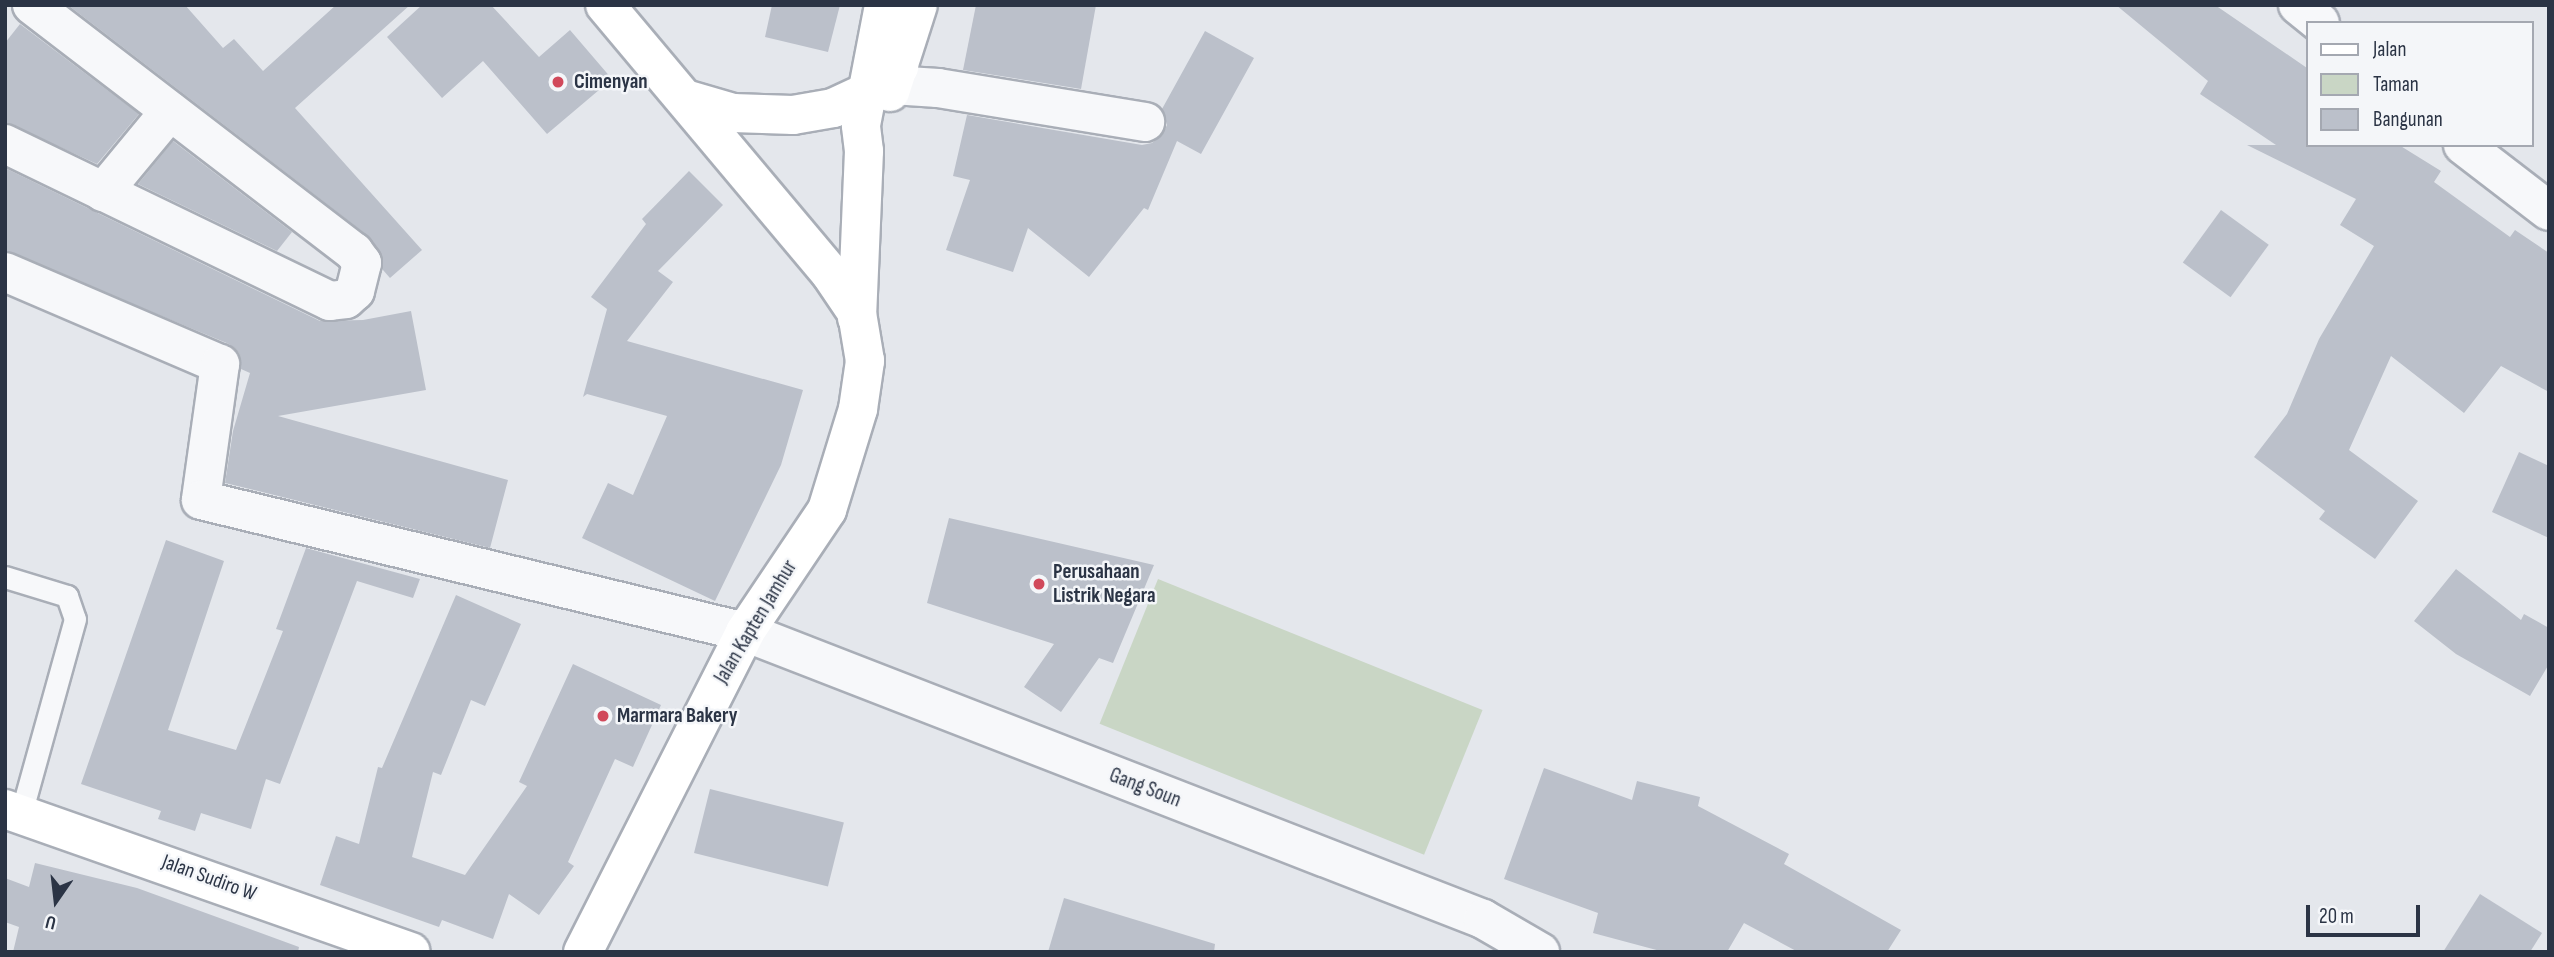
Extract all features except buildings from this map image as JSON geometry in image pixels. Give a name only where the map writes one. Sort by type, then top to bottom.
[{"type":"main road","name":"Jalan Kapten Jamhur","points":[[605,5],[830,274],[858,318]]},
{"type":"main road","name":"Jalan Kapten Jamhur","points":[[884,5],[885,82]]},
{"type":"main road","name":"Jalan Kapten Jamhur","points":[[583,952],[746,632],[827,510],[858,410],[865,361],[858,318],[864,151],[885,82],[918,5]]},
{"type":"main road","points":[[685,99],[733,113],[793,115],[832,108],[885,82]]},
{"type":"main road","name":"Jalan Sudiro W","points":[[13,811],[411,952]]},
{"type":"street","points":[[5,17],[17,5]]},
{"type":"street","points":[[5,144],[330,301],[346,299],[355,291],[362,263],[354,252],[32,5]]},
{"type":"street","points":[[885,82],[963,91],[1145,122]]},
{"type":"street","points":[[103,192],[170,111]]},
{"type":"street","points":[[2466,147],[2549,211]]},
{"type":"street","name":"Gang Soun","points":[[5,272],[220,364],[201,500],[746,632],[1483,919],[1540,952]]},
{"type":"lane","points":[[5,577],[67,596],[75,619],[13,811]]},
{"type":"green space","points":[[1158,579],[1483,710],[1424,855],[1100,724]]},
{"type":"place","name":"Cimenyan","points":[[558,82]]},
{"type":"place","name":"Perusahaan Listrik Negara","points":[[1039,584]]},
{"type":"place","name":"Marmara Bakery","points":[[603,716]]}]
